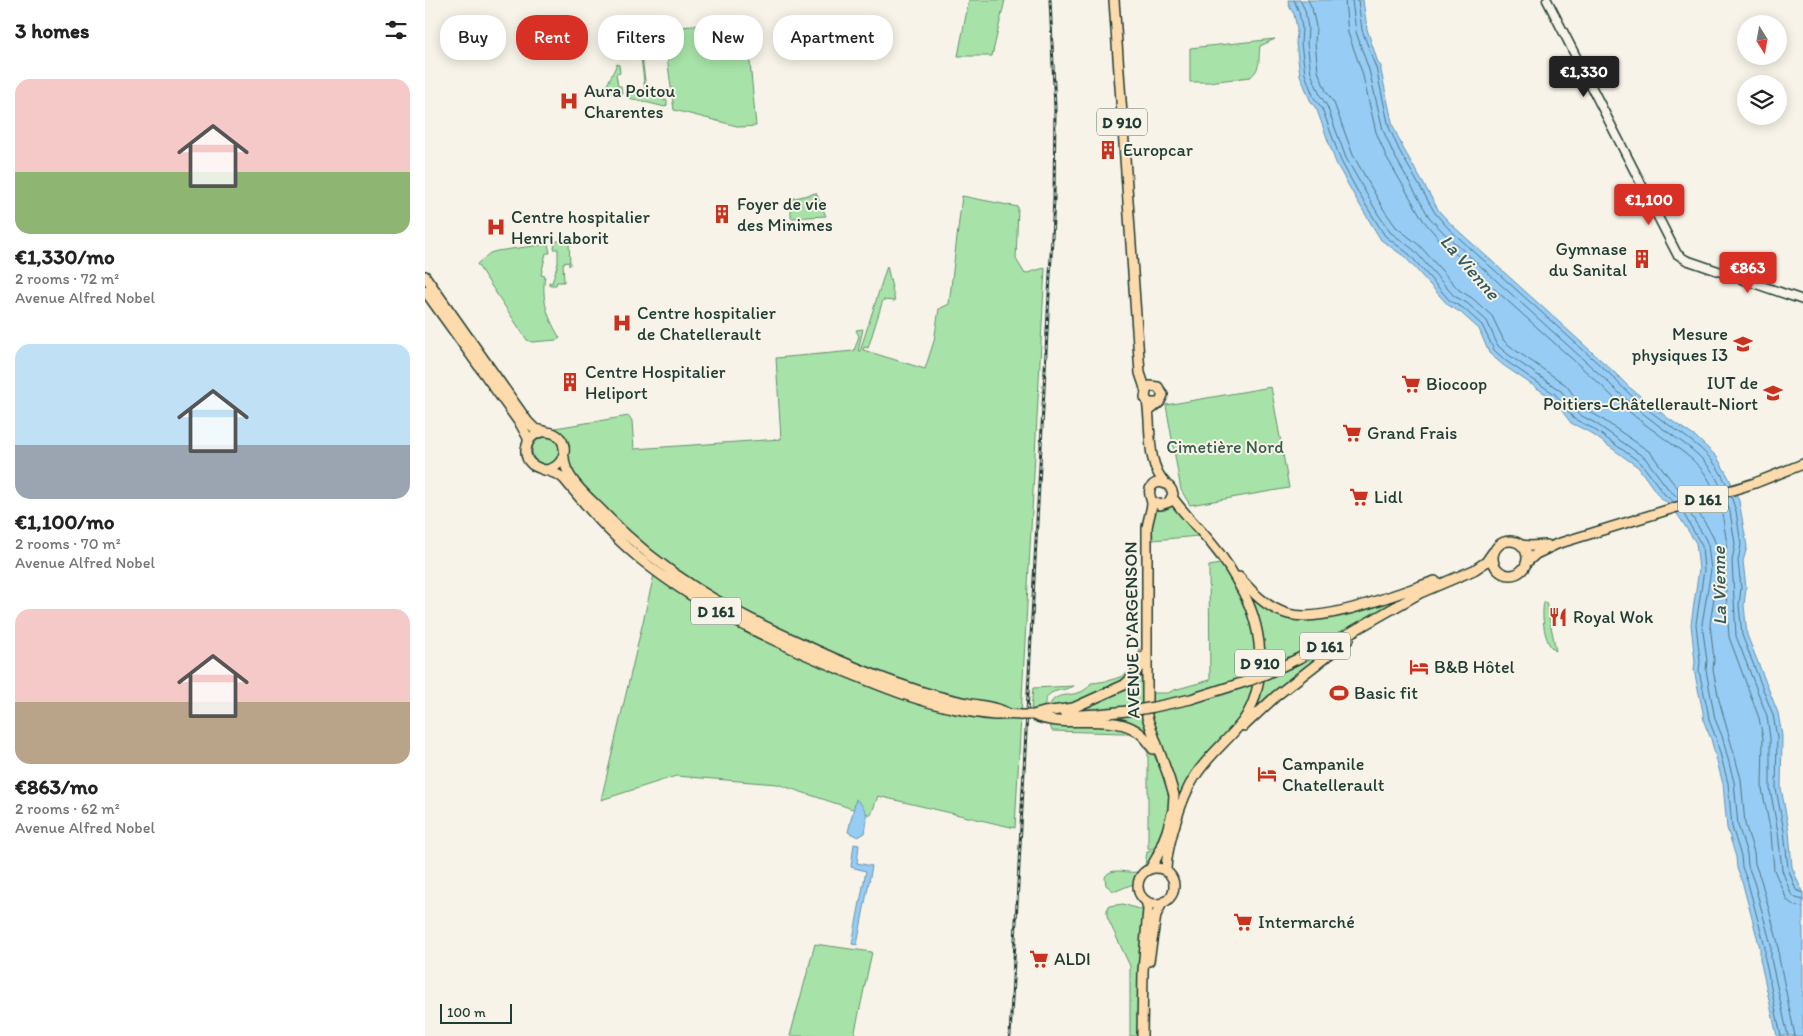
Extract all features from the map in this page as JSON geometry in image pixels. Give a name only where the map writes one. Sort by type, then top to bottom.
[{"type":"main road","name":"D 910","points":[[1114,0],[1144,372],[1149,388]]},
{"type":"main road","name":"D 910","points":[[1118,0],[1133,244]]},
{"type":"main road","points":[[425,276],[528,422],[535,429],[554,434],[561,439],[564,456],[557,466],[543,470],[535,467],[529,461],[526,453],[528,442],[525,431],[425,291]]},
{"type":"main road","points":[[1148,406],[1157,404],[1161,400],[1163,393],[1158,387],[1149,388],[1145,396],[1148,406],[1149,433],[1155,463],[1161,477],[1172,489],[1172,496],[1169,502],[1164,505],[1157,505],[1152,501],[1149,494],[1153,486],[1155,463]]},
{"type":"main road","points":[[528,442],[534,436],[545,432]]},
{"type":"main road","name":"D 161","points":[[564,456],[565,464],[574,481],[626,534],[677,576],[722,605],[774,631],[909,688],[953,700],[999,709],[1010,714]]},
{"type":"main road","name":"D 161","points":[[1521,545],[1539,547],[1557,544],[1755,483],[1803,465]]},
{"type":"main road","name":"D 161","points":[[543,470],[559,474],[600,522],[638,557],[679,588],[726,616],[811,657],[915,698],[993,715],[1091,715],[1137,710],[1191,699],[1251,680],[1341,638],[1382,614],[1474,570],[1486,562],[1493,552]]},
{"type":"main road","points":[[1153,486],[1158,483],[1166,484]]},
{"type":"main road","name":"D 910","points":[[1166,872],[1167,858],[1185,795],[1194,777],[1246,716],[1255,694],[1259,668],[1259,642],[1255,622],[1244,592],[1207,537],[1180,508],[1172,496]]},
{"type":"main road","name":"AVENUE D'ARGENSON","points":[[1150,870],[1161,848],[1173,805],[1172,789],[1147,718],[1147,528],[1152,501]]},
{"type":"main road","points":[[1506,541],[1521,545],[1526,553],[1526,563],[1521,571],[1514,575],[1506,575],[1497,570],[1493,564],[1493,552],[1498,545],[1506,541]]},
{"type":"main road","name":"D 161","points":[[1526,563],[1536,554],[1557,544]]},
{"type":"main road","points":[[1224,560],[1252,592],[1266,604],[1287,614],[1297,616],[1333,613],[1440,580],[1448,581]]},
{"type":"main road","name":"D 161","points":[[1474,570],[1497,570]]},
{"type":"main road","points":[[1209,758],[1276,696],[1382,614]]},
{"type":"main road","points":[[1032,715],[1073,708],[1129,682],[1141,665],[1147,632]]},
{"type":"main road","points":[[1032,715],[1044,720],[1104,722],[1129,726],[1144,736],[1165,766]]},
{"type":"main road","points":[[1142,1036],[1143,962],[1148,909],[1146,901],[1140,894],[1139,882],[1143,874],[1156,868],[1166,872],[1171,878],[1173,890],[1169,898],[1162,903],[1156,915],[1150,947],[1147,1036]]},
{"type":"main road","points":[[1146,901],[1157,904],[1162,903]]},
{"type":"street","points":[[1547,0],[1677,254],[1691,262],[1803,300]]},
{"type":"green space","points":[[969,0],[1005,0],[992,56],[958,56]]},
{"type":"green space","points":[[694,26],[694,60],[750,60],[756,126],[741,127],[674,110],[667,60],[684,60],[684,27]]},
{"type":"green space","points":[[1275,39],[1260,46],[1258,67],[1250,77],[1209,82],[1190,82],[1190,48]]},
{"type":"green space","points":[[641,60],[647,96],[663,95],[664,101],[667,100],[667,105],[665,107],[629,98],[626,94],[645,91]]},
{"type":"green space","points":[[617,64],[619,65],[620,73],[616,74],[618,86],[621,86],[622,93],[619,95],[608,92],[606,87]]},
{"type":"green space","points":[[816,193],[826,216],[791,218],[791,199]]},
{"type":"green space","points":[[962,196],[1018,207],[1016,259],[1025,274],[1045,268],[1015,828],[878,796],[871,815],[777,784],[676,776],[601,800],[654,575],[624,530],[577,478],[569,464],[566,439],[555,428],[629,416],[632,421],[634,449],[781,439],[776,358],[854,351],[859,336],[856,330],[863,329],[858,351],[860,351],[887,266],[895,301],[883,300],[868,348],[864,347],[863,350],[925,369],[934,341],[939,309],[949,304]]},
{"type":"green space","points":[[566,239],[569,241],[570,265],[569,262],[563,263],[564,282],[549,285],[549,282],[552,283],[558,263],[558,249],[554,249],[555,242]]},
{"type":"green space","points":[[548,244],[550,253],[546,253],[541,275],[545,276],[544,293],[547,308],[552,324],[560,338],[557,340],[532,342],[527,340],[477,264],[490,253],[497,251]]},
{"type":"green space","name":"Cimetière Nord","points":[[1271,387],[1289,488],[1190,505],[1181,490],[1166,405]]},
{"type":"green space","points":[[546,437],[556,441],[560,451],[556,461],[546,465],[536,461],[532,451],[536,441]]},
{"type":"green space","points":[[1174,505],[1193,527],[1232,577],[1255,626],[1257,673],[1205,692],[1152,704],[1152,693],[1168,693],[1210,680],[1209,566],[1220,564],[1199,536],[1153,540],[1152,522],[1155,511],[1165,510]]},
{"type":"green space","points":[[1245,591],[1290,617],[1412,593],[1338,636],[1260,672]]},
{"type":"green space","points":[[1546,602],[1556,651],[1549,643],[1544,629],[1543,608]]},
{"type":"green space","points":[[1139,648],[1139,663],[1131,677],[1076,705],[1049,710],[1055,698],[1080,692],[1091,683],[1109,680],[1128,673],[1136,665]]},
{"type":"green space","points":[[1314,655],[1317,660],[1252,715],[1259,682]]},
{"type":"green space","points":[[1142,669],[1142,705],[1095,711],[1068,711],[1085,705]]},
{"type":"green space","points":[[1255,684],[1248,707],[1177,806],[1173,778],[1149,714],[1152,711],[1216,697]]},
{"type":"green space","points":[[1074,686],[1050,694],[1045,702],[1044,709],[1031,709],[1033,688]]},
{"type":"green space","points":[[1143,713],[1155,744],[1142,730],[1077,720]]},
{"type":"green space","points":[[1049,723],[1103,725],[1133,731],[1152,751],[1165,778],[1169,796],[1169,809],[1158,847],[1148,848],[1148,753],[1137,737],[1124,733],[1052,731]]},
{"type":"green space","points":[[1157,850],[1148,867],[1139,873],[1133,884],[1116,891],[1106,885],[1105,877],[1109,873],[1114,871],[1137,872],[1142,870],[1145,865],[1147,852]]},
{"type":"green space","points":[[1123,904],[1145,911],[1140,1036],[1130,1036],[1130,966],[1107,917],[1109,906]]},
{"type":"green space","points":[[815,944],[872,952],[854,1036],[790,1036]]},
{"type":"water","name":"La Vienne","points":[[1288,0],[1363,0],[1367,29],[1378,63],[1381,66],[1393,126],[1403,148],[1439,211],[1629,387],[1669,419],[1697,438],[1717,457],[1729,478],[1739,501],[1747,547],[1743,561],[1746,588],[1744,605],[1747,635],[1778,713],[1782,736],[1781,788],[1789,831],[1792,867],[1803,894],[1803,1036],[1777,1036],[1760,959],[1760,948],[1727,828],[1723,784],[1711,739],[1704,722],[1694,670],[1695,662],[1691,624],[1699,569],[1696,543],[1676,512],[1669,503],[1661,499],[1638,467],[1589,432],[1571,423],[1553,399],[1503,365],[1489,353],[1479,329],[1460,312],[1448,305],[1405,257],[1381,240],[1336,163],[1317,110],[1310,100],[1300,75],[1296,43],[1297,29],[1294,14]]},
{"type":"water","points":[[856,799],[863,807],[867,818],[865,833],[858,837],[848,832]]},
{"type":"water","points":[[854,844],[859,845],[857,863],[872,866],[857,945],[852,944],[866,871],[851,867]]},
{"type":"railway","points":[[1010,1036],[1054,199],[1055,108],[1050,0]]},
{"type":"place","name":"Aura Poitou Charentes","points":[[569,101]]},
{"type":"place","name":"Europcar","points":[[1108,150]]},
{"type":"place","name":"Foyer de vie des Minimes","points":[[722,214]]},
{"type":"place","name":"Centre hospitalier Henri laborit","points":[[496,227]]},
{"type":"place","name":"Gymnase du Sanital","points":[[1642,259]]},
{"type":"place","name":"Centre hospitalier de Chatellerault","points":[[622,323]]},
{"type":"place","name":"Mesure physiques I3","points":[[1743,344]]},
{"type":"place","name":"Centre Hospitalier Heliport","points":[[570,382]]},
{"type":"place","name":"Biocoop","points":[[1411,384]]},
{"type":"place","name":"IUT de Poitiers-Châtellerault-Niort","points":[[1773,393]]},
{"type":"place","name":"Grand Frais","points":[[1352,433]]},
{"type":"place","name":"Lidl","points":[[1359,497]]},
{"type":"place","name":"Royal Wok","points":[[1558,617]]},
{"type":"place","name":"B&B Hôtel","points":[[1419,667]]},
{"type":"place","name":"Basic fit","points":[[1339,693]]},
{"type":"place","name":"Campanile Chatellerault","points":[[1267,774]]},
{"type":"place","name":"Intermarché","points":[[1243,922]]},
{"type":"place","name":"ALDI","points":[[1039,959]]}]
